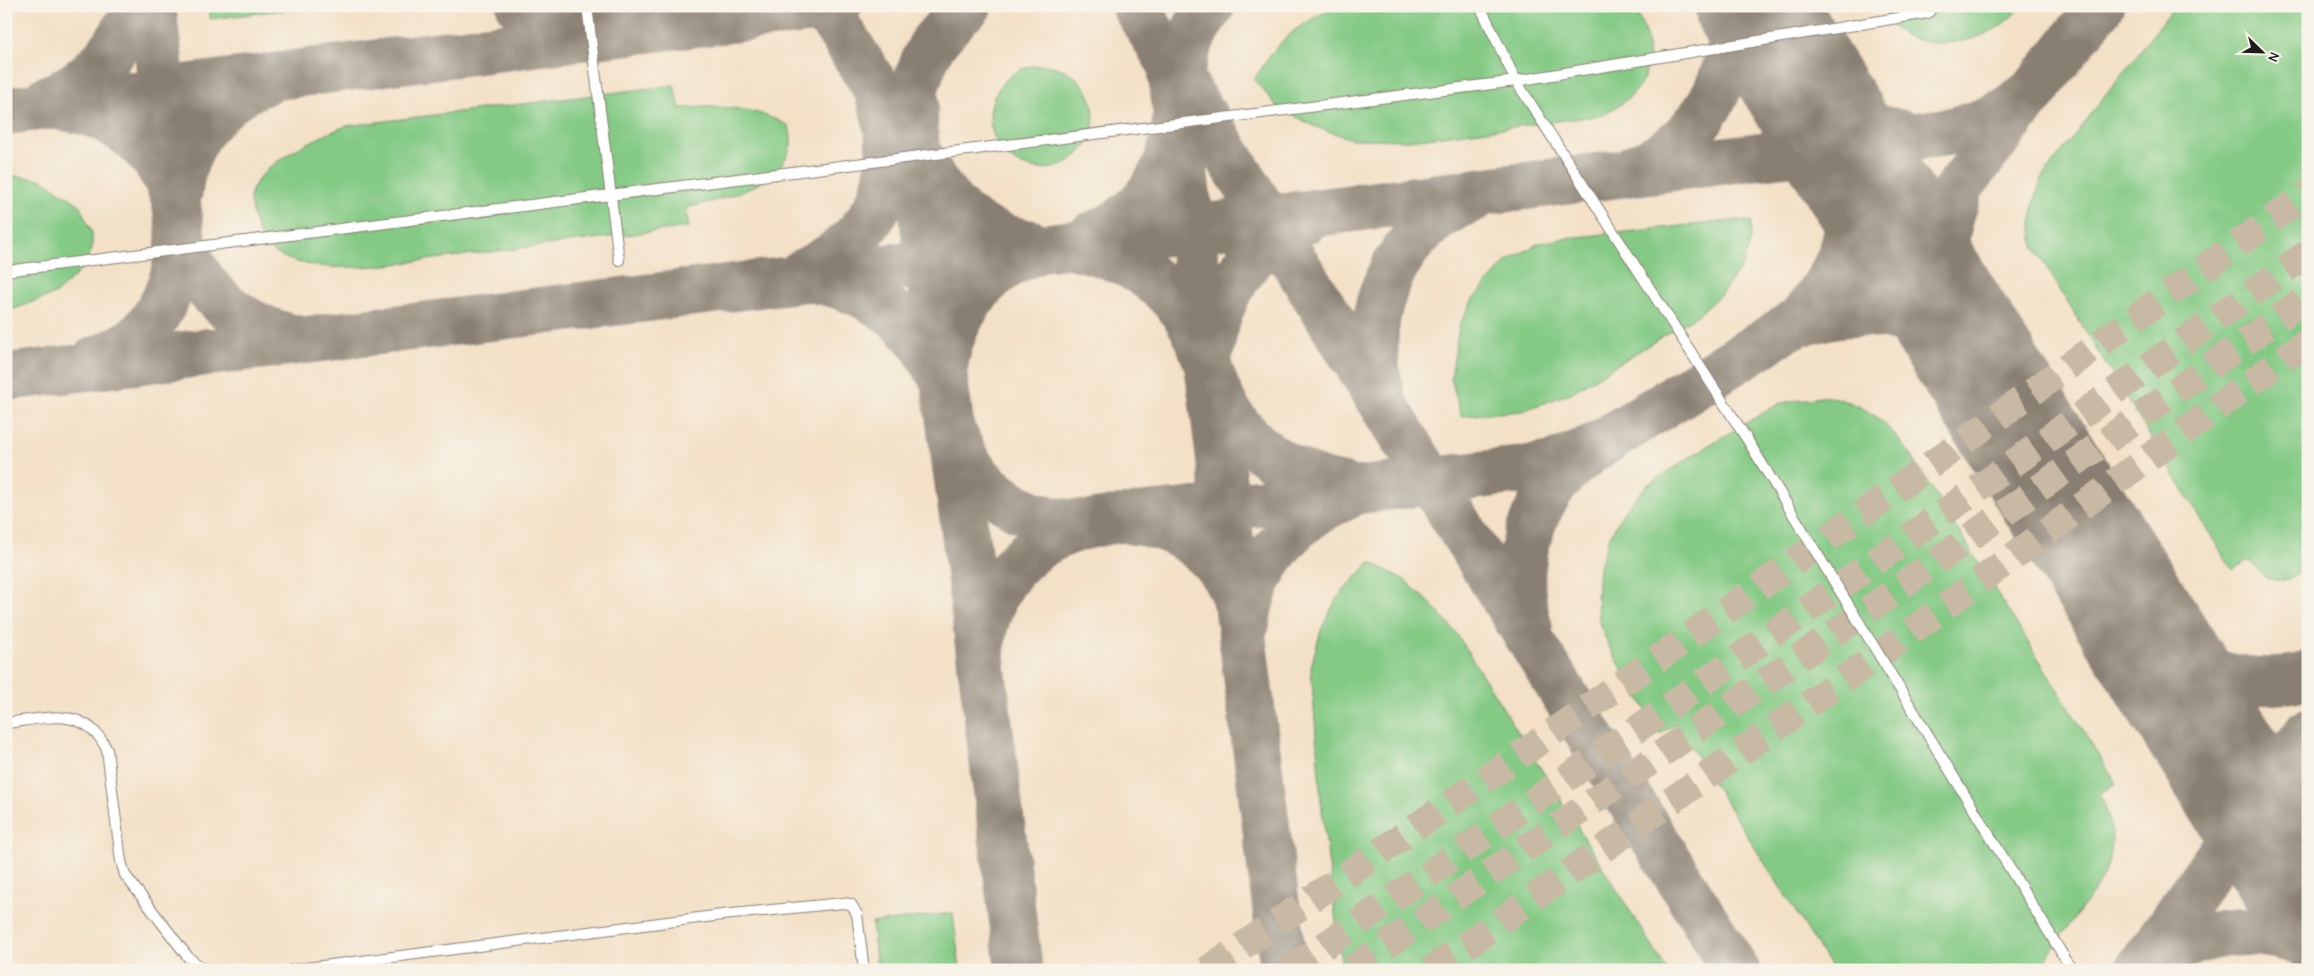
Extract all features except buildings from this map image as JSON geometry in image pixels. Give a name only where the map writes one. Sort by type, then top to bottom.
[{"type":"lane","points":[[587,6],[618,260]]},
{"type":"lane","points":[[1480,6],[1516,81],[1745,436],[2072,970]]},
{"type":"lane","points":[[6,271],[611,197],[1516,81],[1928,12],[1933,6]]},
{"type":"lane","points":[[6,723],[71,717],[88,725],[100,735],[107,750],[121,861],[125,875],[188,957],[204,970]]},
{"type":"lane","points":[[291,970],[722,915],[843,903],[851,904],[857,914],[864,970]]},
{"type":"green space","points":[[210,6],[317,6],[210,19]]},
{"type":"green space","points":[[1339,6],[1633,6],[1642,24],[1649,57],[1646,72],[1640,85],[1615,108],[1597,116],[1411,140],[1351,139],[1316,127],[1278,107],[1254,80],[1272,54],[1289,35],[1311,20]]},
{"type":"green space","points":[[1885,6],[2022,6],[2005,22],[1986,34],[1971,39],[1946,43],[1919,40],[1906,36],[1896,29],[1888,19]]},
{"type":"green space","points":[[2175,6],[2308,6],[2308,569],[2299,575],[2283,580],[2269,578],[2249,560],[2232,570],[2034,247],[2033,211],[2036,195],[2043,176]]},
{"type":"green space","points":[[1042,65],[1062,69],[1079,80],[1090,97],[1094,117],[1090,137],[1079,154],[1062,165],[1042,169],[1022,165],[1005,154],[994,137],[990,117],[994,97],[1005,80],[1022,69]]},
{"type":"green space","points":[[674,85],[680,108],[723,107],[761,114],[789,126],[791,138],[791,145],[785,160],[775,172],[763,181],[733,195],[686,208],[689,227],[379,266],[329,267],[305,264],[281,256],[267,246],[257,227],[250,199],[254,187],[262,175],[289,154],[320,137],[346,126]]},
{"type":"green space","points":[[6,175],[41,179],[79,204],[92,233],[92,249],[84,267],[57,293],[6,312]]},
{"type":"green space","points":[[1739,220],[1751,222],[1751,240],[1741,268],[1722,293],[1699,314],[1571,393],[1522,411],[1461,416],[1451,378],[1459,326],[1473,299],[1506,262],[1539,243],[1568,238]]},
{"type":"green space","points":[[1827,396],[1855,405],[1875,416],[1884,423],[1911,455],[2116,783],[2100,795],[2112,834],[2111,851],[2107,866],[2091,896],[2063,933],[2039,970],[1833,970],[1676,724],[1660,734],[1610,648],[1600,626],[1597,599],[1599,567],[1610,536],[1624,511],[1647,485],[1709,445],[1780,403]]},
{"type":"green space","points":[[1370,562],[1405,580],[1432,605],[1456,633],[1667,970],[1342,970],[1321,802],[1311,667],[1321,630],[1337,598]]},
{"type":"green space","points":[[953,913],[960,970],[877,970],[872,923]]},
{"type":"taxiway","points":[[46,100],[76,85],[101,63],[122,36],[136,6]]},
{"type":"taxiway","points":[[94,361],[128,345],[149,325],[166,298],[176,268],[179,220],[152,6]]},
{"type":"taxiway","points":[[520,6],[558,22],[589,31]]},
{"type":"taxiway","points":[[824,6],[894,115]]},
{"type":"taxiway","points":[[6,111],[838,6]]},
{"type":"taxiway","points":[[968,6],[958,14],[933,43],[925,59],[915,87],[914,127],[928,262],[965,532],[1019,970]]},
{"type":"taxiway","points":[[1135,6],[1736,970]]},
{"type":"taxiway","points":[[1091,236],[1106,230],[1133,211],[1154,187],[1162,173],[1173,143],[1177,96],[1188,45],[1198,25],[1211,6]]},
{"type":"taxiway","points":[[1634,168],[1658,157],[1678,142],[1696,124],[1710,104],[1721,81],[1729,57],[1735,6]]},
{"type":"taxiway","points":[[1797,6],[1796,36],[1798,56],[1802,76],[1812,93],[1836,109],[1866,123],[1904,134]]},
{"type":"taxiway","points":[[981,668],[983,631],[994,597],[1003,581],[1028,554],[1059,534],[1096,523],[1136,517],[1536,468],[1553,465],[1597,446],[1908,253],[2100,6]]},
{"type":"taxiway","points":[[1172,77],[1284,970]]},
{"type":"taxiway","points":[[179,191],[182,172],[188,155],[206,124],[232,99],[265,81]]},
{"type":"taxiway","points":[[6,377],[800,279],[1947,132],[1973,126],[1996,116],[2017,104],[2038,87]]},
{"type":"taxiway","points":[[802,273],[830,258],[852,240],[869,220],[881,198],[888,174],[889,148],[886,119],[877,89]]},
{"type":"taxiway","points":[[62,107],[98,116],[129,134],[142,146],[164,174],[176,203],[182,239],[189,258],[199,276],[211,291],[241,317],[277,334],[297,339]]},
{"type":"taxiway","points":[[1807,311],[1819,296],[1837,266],[1847,234],[1850,217],[1849,180],[1841,146]]},
{"type":"taxiway","points":[[921,158],[941,191],[952,205],[965,216],[978,226],[994,234],[1032,244]]},
{"type":"taxiway","points":[[1834,174],[1859,189],[1888,220]]},
{"type":"taxiway","points":[[1957,197],[1947,232],[1944,266],[1948,300],[1959,334]]},
{"type":"taxiway","points":[[1381,392],[1375,362],[1375,332],[1380,304],[1390,276],[1404,251],[1423,229],[1447,211],[1474,198]]},
{"type":"taxiway","points":[[1211,346],[1222,306],[1242,271],[1270,241],[1286,229],[1305,220]]},
{"type":"taxiway","points":[[1075,246],[1122,261],[1137,269],[1163,288],[1190,322],[1223,403],[1249,438],[1265,452],[1302,474],[1344,487]]},
{"type":"taxiway","points":[[944,367],[954,331],[962,314],[973,298],[999,270],[1033,252]]},
{"type":"taxiway","points":[[818,280],[857,292],[874,300],[890,311],[917,338],[939,372]]},
{"type":"taxiway","points":[[1809,321],[1833,315],[1856,313],[1879,314],[1901,319],[1923,327],[1943,338],[1980,369]]},
{"type":"taxiway","points":[[956,439],[965,459],[978,476],[993,491],[1010,503],[1029,513],[1049,519],[1091,524]]},
{"type":"taxiway","points":[[1529,628],[1523,604],[1521,579],[1529,532],[1539,509],[1551,489],[1567,470],[1586,454]]},
{"type":"taxiway","points":[[1246,623],[1250,602],[1257,582],[1278,546],[1308,518],[1326,506],[1345,497]]},
{"type":"taxiway","points":[[1133,521],[1167,529],[1197,546],[1220,570],[1236,601]]},
{"type":"taxiway","points":[[2139,622],[2156,642],[2168,652],[2200,669],[2254,681],[2273,681],[2308,675]]},
{"type":"taxiway","points":[[2138,970],[2308,732]]},
{"type":"taxiway","points":[[2145,969],[2183,946],[2203,938],[2223,934],[2243,932],[2265,933],[2308,945]]},
{"type":"runway","points":[[1754,6],[2308,895]]},
{"type":"tunnel","points":[[1207,970],[1623,683],[2308,193]]},
{"type":"tunnel","points":[[1289,970],[1800,614],[2308,253]]},
{"type":"tunnel","points":[[1351,970],[1858,617],[2308,297]]},
{"type":"tunnel","points":[[1431,970],[1880,654],[2308,341]]}]
